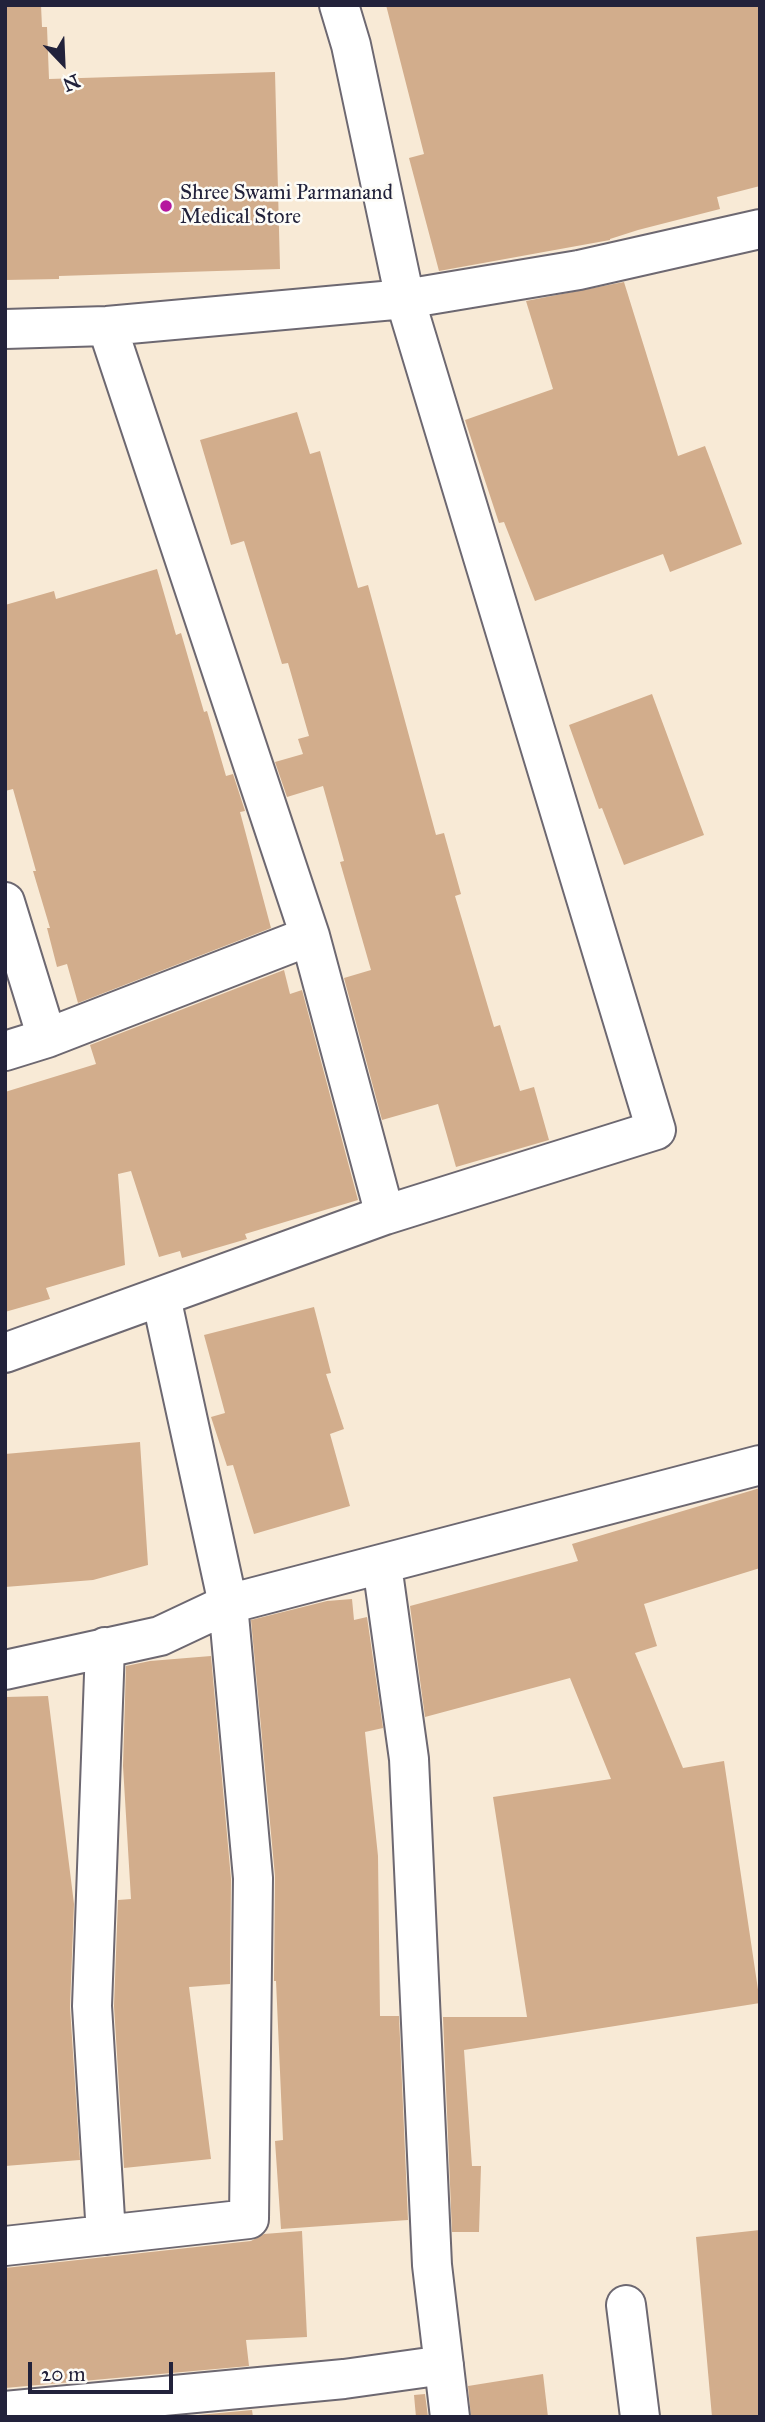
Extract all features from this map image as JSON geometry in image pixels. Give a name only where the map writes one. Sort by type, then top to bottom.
[{"type":"street","points":[[5,1353],[385,1215],[656,1130],[405,299],[351,45],[339,5]]},
{"type":"street","points":[[5,329],[107,326],[405,299],[579,270],[760,229]]},
{"type":"street","points":[[107,326],[310,936],[385,1215]]},
{"type":"street","points":[[5,902],[47,1038]]},
{"type":"street","points":[[5,1051],[47,1038],[310,936]]},
{"type":"street","points":[[5,2246],[249,2219],[253,1878],[228,1604],[161,1297]]},
{"type":"street","points":[[5,1670],[160,1636],[228,1604],[760,1465]]},
{"type":"street","points":[[382,1565],[409,1759],[432,2265],[450,2417]]},
{"type":"street","points":[[105,1647],[92,2006],[106,2235]]},
{"type":"street","points":[[626,2305],[640,2417]]},
{"type":"street","points":[[5,2412],[344,2379],[444,2365]]},
{"type":"building","points":[[5,5],[41,5],[42,27],[47,27],[49,79],[275,72],[280,269],[5,280]]},
{"type":"building","points":[[386,5],[760,5],[760,186],[717,197],[720,209],[610,240],[439,271],[409,158],[424,154]]},
{"type":"building","points":[[624,282],[678,456],[705,446],[742,544],[670,572],[663,554],[535,601],[504,522],[499,523],[465,420],[553,389],[526,301]]},
{"type":"building","points":[[297,412],[310,454],[320,451],[358,588],[368,585],[436,835],[444,833],[461,894],[455,896],[494,1027],[500,1025],[520,1091],[534,1087],[549,1140],[456,1167],[438,1104],[382,1120],[344,978],[371,970],[340,862],[344,861],[323,786],[287,797],[275,762],[303,754],[298,739],[309,736],[288,663],[282,664],[244,541],[231,545],[200,440]]},
{"type":"building","points":[[157,569],[176,635],[181,633],[226,776],[233,774],[245,811],[240,812],[271,928],[78,1003],[67,964],[57,967],[47,928],[50,928],[33,871],[36,871],[13,789],[5,791],[5,605],[54,591],[56,599]]},
{"type":"building","points":[[652,694],[704,835],[624,865],[602,808],[599,809],[569,725]]},
{"type":"building","points":[[284,970],[290,994],[302,990],[358,1200],[245,1234],[247,1239],[182,1258],[180,1251],[159,1257],[131,1171],[118,1174],[125,1265],[46,1288],[50,1299],[5,1312],[5,1092],[96,1064],[90,1045]]},
{"type":"building","points":[[314,1307],[331,1373],[326,1374],[344,1429],[330,1434],[350,1506],[254,1534],[233,1465],[227,1466],[211,1417],[225,1413],[204,1335]]},
{"type":"building","points":[[140,1442],[148,1565],[93,1580],[5,1587],[5,1454]]},
{"type":"building","points":[[760,1488],[760,1568],[644,1604],[657,1646],[635,1653],[683,1768],[724,1761],[760,2003],[464,2050],[472,2166],[481,2166],[479,2232],[452,2232],[443,2017],[527,2017],[493,1797],[611,1779],[570,1678],[425,1717],[410,1606],[578,1561],[572,1544]]},
{"type":"building","points":[[352,1599],[354,1620],[367,1617],[383,1728],[365,1732],[378,1856],[380,2016],[399,2016],[408,2220],[281,2229],[275,2141],[283,2140],[274,1981],[275,1876],[251,1620],[327,1601]]},
{"type":"building","points":[[211,1656],[231,1879],[230,1984],[189,1987],[211,2159],[124,2168],[114,2006],[118,1900],[131,1899],[123,1766],[126,1666],[150,1661]]},
{"type":"building","points":[[48,1696],[74,1904],[70,2007],[80,2160],[5,2166],[5,1697]]},
{"type":"building","points":[[760,2230],[760,2417],[712,2417],[696,2237]]},
{"type":"building","points":[[302,2231],[307,2337],[246,2340],[249,2366],[5,2388],[5,2268],[251,2241],[264,2234]]},
{"type":"building","points":[[543,2374],[548,2417],[471,2417],[468,2386]]},
{"type":"building","points":[[425,2394],[428,2417],[416,2417],[414,2395]]},
{"type":"building","points":[[252,2410],[253,2417],[177,2417]]},
{"type":"place","name":"Shree Swami Parmanand Medical Store","points":[[166,206]]}]
